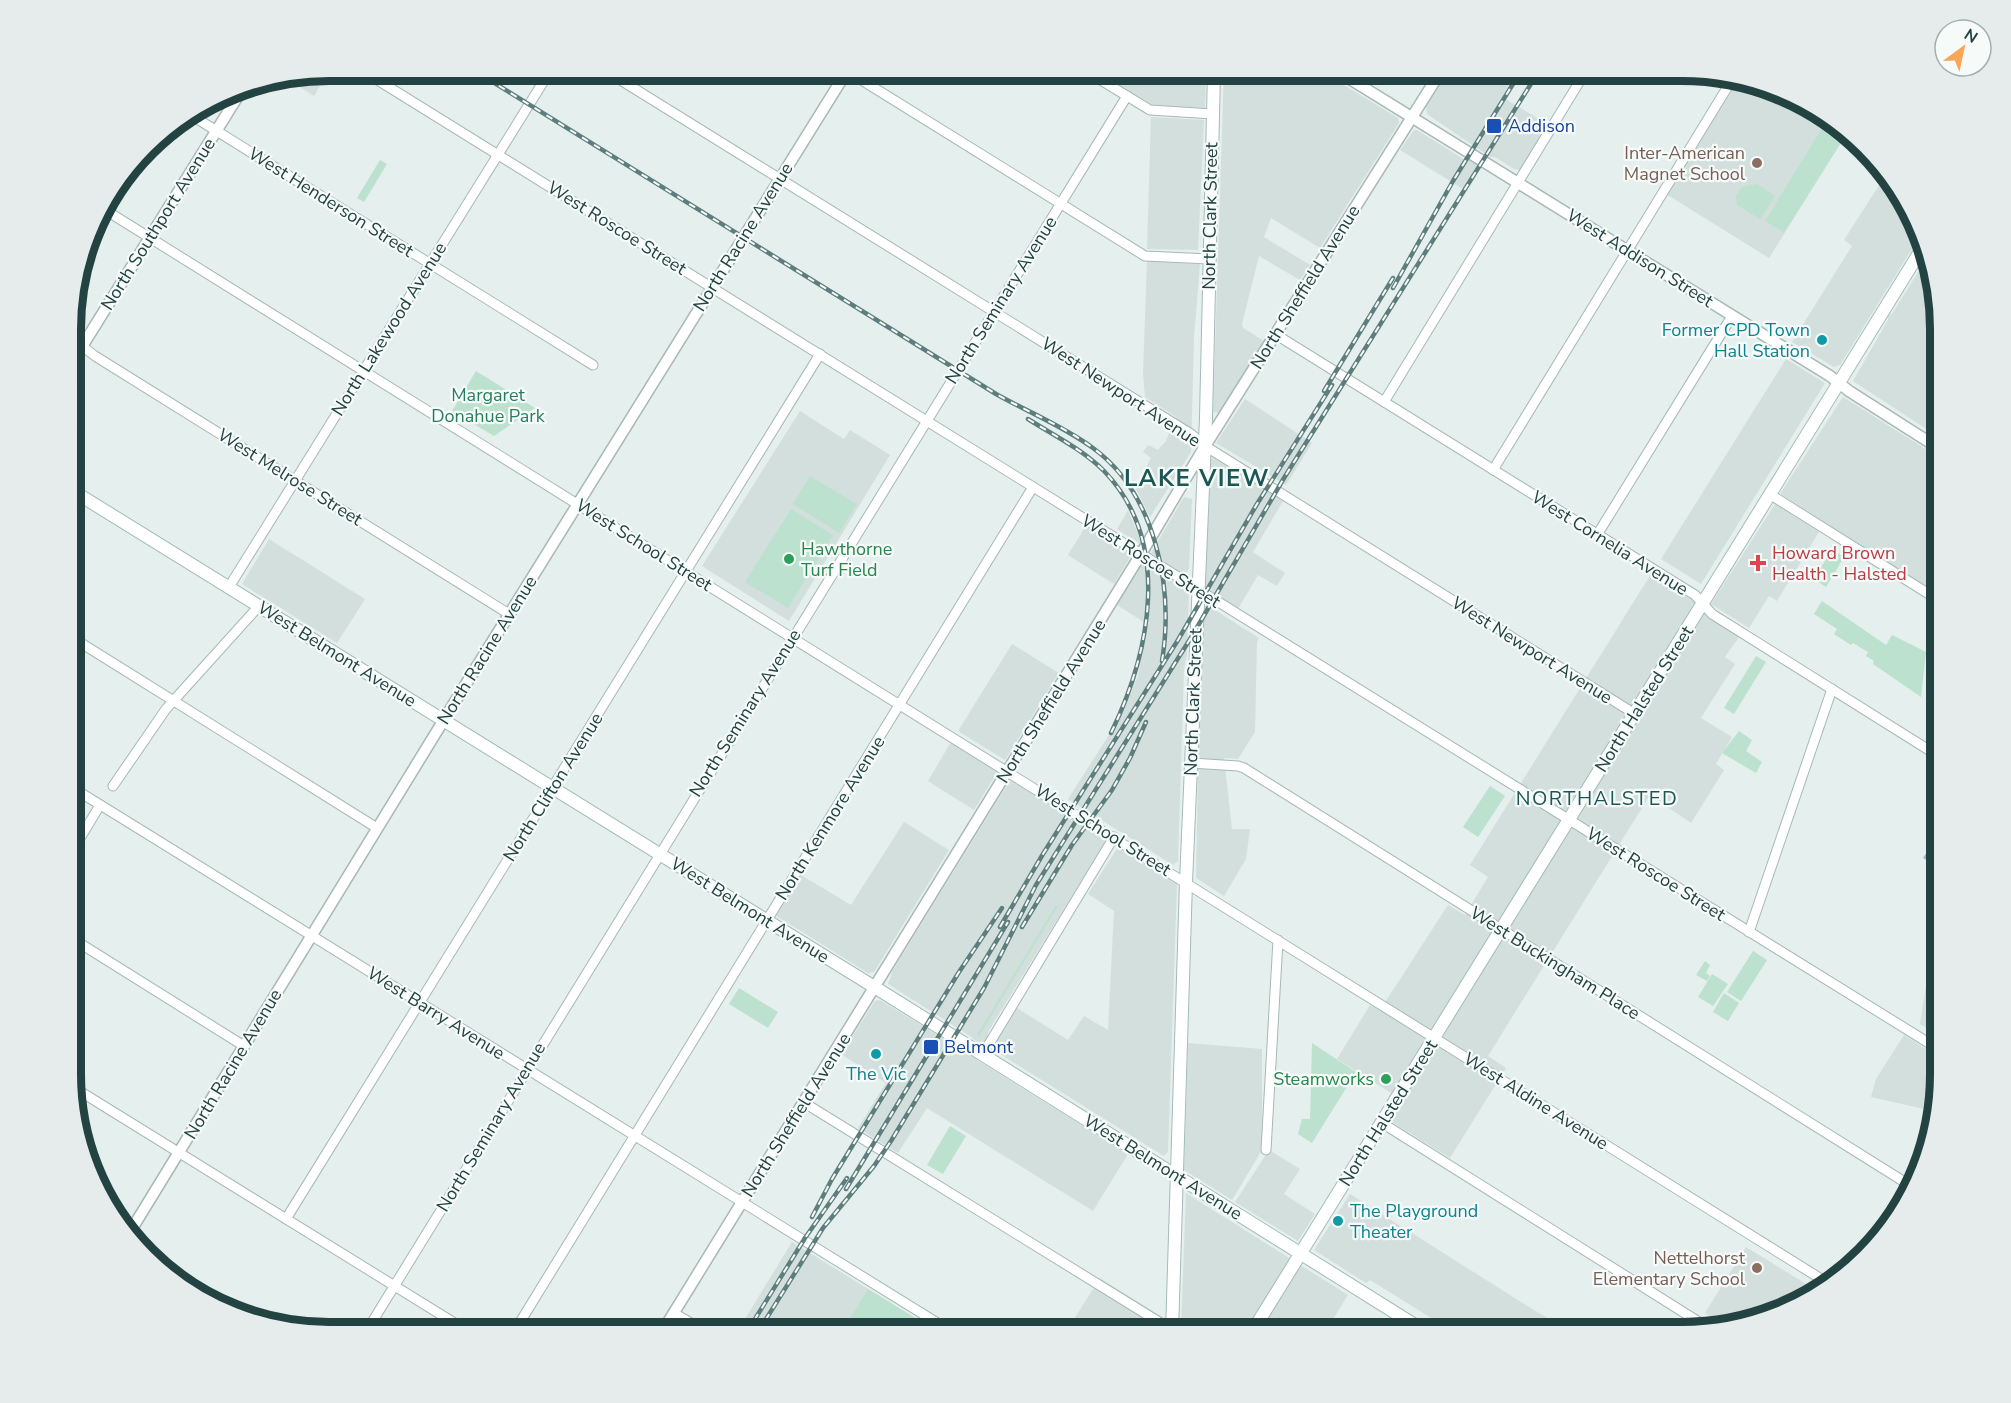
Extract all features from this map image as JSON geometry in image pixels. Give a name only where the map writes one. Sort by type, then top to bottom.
[{"type":"main road","name":"North Clark Street","points":[[1172,1322],[1186,882],[1205,446],[1214,81]]},
{"type":"main road","name":"North Halsted Street","points":[[1258,1322],[1919,254]]},
{"type":"main road","name":"West Belmont Avenue","points":[[81,496],[983,1054],[1410,1322]]},
{"type":"street","name":"West Roscoe Street","points":[[381,81],[1930,1044]]},
{"type":"street","name":"North Lakewood Avenue","points":[[229,587],[544,81]]},
{"type":"street","name":"West Newport Avenue","points":[[622,81],[1191,434],[1205,446],[1635,714]]},
{"type":"street","name":"North Racine Avenue","points":[[133,1226],[443,720],[841,81]]},
{"type":"street","points":[[863,81],[1145,256],[1209,258]]},
{"type":"street","points":[[1102,81],[1150,110],[1213,114]]},
{"type":"street","name":"West Addison Street","points":[[1353,81],[1627,250],[1930,443]]},
{"type":"street","name":"North Sheffield Avenue","points":[[668,1322],[1141,554],[1205,446],[1435,81]]},
{"type":"street","points":[[1384,402],[1580,81]]},
{"type":"street","points":[[1493,470],[1728,86]]},
{"type":"street","name":"North Seminary Avenue","points":[[372,1322],[1127,96]]},
{"type":"street","name":"North Southport Avenue","points":[[82,346],[236,99]]},
{"type":"street","name":"West Henderson Street","points":[[198,119],[593,365]]},
{"type":"street","name":"West School Street","points":[[110,213],[1186,882]]},
{"type":"street","points":[[1597,535],[1732,316]]},
{"type":"street","name":"West Cornelia Avenue","points":[[1275,334],[1695,595],[1712,614],[1930,751]]},
{"type":"street","name":"West Melrose Street","points":[[82,346],[509,614]]},
{"type":"street","name":"North Clifton Avenue","points":[[286,1219],[820,354]]},
{"type":"street","name":"North Kenmore Avenue","points":[[520,1322],[1034,487]]},
{"type":"street","points":[[1771,495],[1930,595]]},
{"type":"street","points":[[112,786],[173,700],[259,606]]},
{"type":"street","points":[[81,643],[377,828]]},
{"type":"street","points":[[1749,932],[1832,689]]},
{"type":"street","name":"West Buckingham Place","points":[[1191,763],[1244,768],[1905,1182]]},
{"type":"street","name":"West Barry Avenue","points":[[81,793],[936,1322]]},
{"type":"street","points":[[81,837],[100,805]]},
{"type":"street","points":[[983,1054],[1114,837]]},
{"type":"street","name":"West Aldine Avenue","points":[[1186,882],[1821,1279]]},
{"type":"street","points":[[1266,1150],[1278,940]]},
{"type":"street","points":[[81,944],[244,1046]]},
{"type":"street","points":[[82,1093],[453,1322]]},
{"type":"street","points":[[803,1102],[1157,1322]]},
{"type":"street","points":[[1382,1123],[1697,1321]]},
{"type":"street","points":[[674,1312],[690,1322]]},
{"type":"shaded area","points":[[323,81],[314,96],[294,84]]},
{"type":"shaded area","points":[[1113,81],[1206,81],[1205,108],[1153,105]]},
{"type":"shaded area","points":[[1224,81],[1337,81],[1398,118],[1399,123],[1320,248],[1271,218],[1264,237],[1310,265],[1300,280],[1259,256],[1242,324],[1243,328],[1264,341],[1219,413],[1213,412]]},
{"type":"shaded area","points":[[1442,81],[1511,81],[1502,97],[1549,125],[1520,170],[1514,169],[1495,157],[1490,157],[1427,114],[1426,106]]},
{"type":"shaded area","name":"Inter-American Magnet School","points":[[1734,87],[1762,94],[1792,107],[1820,123],[1842,141],[1769,258],[1666,194]]},
{"type":"shaded area","points":[[1151,117],[1204,120],[1198,250],[1147,249]]},
{"type":"shaded area","points":[[1414,130],[1463,159],[1468,159],[1478,165],[1463,189],[1400,150]]},
{"type":"shaded area","points":[[1881,182],[1897,205],[1915,244],[1840,365],[1834,367],[1792,342],[1852,246],[1844,240]]},
{"type":"shaded area","points":[[1147,261],[1200,264],[1194,337],[1191,452],[1150,517],[1135,487],[1151,458],[1143,452],[1148,445],[1158,450],[1166,441],[1176,417],[1145,397],[1143,373]]},
{"type":"shaded area","points":[[1922,266],[1928,297],[1930,329],[1930,431],[1853,381],[1888,320],[1888,316],[1892,314]]},
{"type":"shaded area","points":[[1786,359],[1825,383],[1701,584],[1661,559]]},
{"type":"shaded area","points":[[1843,397],[1930,452],[1930,590],[1780,494]]},
{"type":"shaded area","points":[[1245,399],[1312,443],[1286,485],[1216,443]]},
{"type":"shaded area","points":[[800,411],[844,439],[850,430],[890,455],[789,621],[702,566]]},
{"type":"shaded area","points":[[1213,458],[1283,501],[1253,552],[1285,573],[1277,586],[1258,575],[1238,609],[1205,586],[1208,462]]},
{"type":"shaded area","points":[[1184,497],[1192,499],[1189,568],[1186,574],[1151,553]]},
{"type":"shaded area","points":[[1775,504],[1819,532],[1777,601],[1769,596],[1749,628],[1711,604]]},
{"type":"shaded area","points":[[1128,510],[1141,542],[1140,544],[1117,529]]},
{"type":"shaded area","points":[[1087,524],[1132,554],[1114,584],[1068,555]]},
{"type":"shaded area","points":[[269,539],[365,599],[337,643],[242,584]]},
{"type":"shaded area","points":[[1142,562],[1146,562],[1189,590],[1178,861],[1173,865],[1068,799],[1121,716],[1138,676],[1147,624],[1117,605]]},
{"type":"shaded area","points":[[1651,574],[1695,602],[1706,615],[1739,637],[1725,657],[1735,664],[1701,718],[1732,737],[1716,764],[1724,770],[1691,823],[1650,795],[1488,1056],[1506,1068],[1450,1158],[1379,1114],[1391,1093],[1337,1059],[1370,1005],[1380,1010],[1448,905],[1465,915],[1488,877],[1470,865]]},
{"type":"shaded area","points":[[1204,603],[1259,638],[1257,642],[1255,732],[1238,759],[1224,758],[1232,829],[1250,829],[1246,859],[1224,896],[1196,878],[1201,607]]},
{"type":"shaded area","points":[[1012,644],[1059,673],[1005,760],[958,731]]},
{"type":"shaded area","points":[[951,742],[998,771],[974,810],[928,781]]},
{"type":"shaded area","points":[[1012,780],[1107,839],[988,1032],[988,1037],[984,1043],[979,1044],[888,984],[893,970]]},
{"type":"shaded area","points":[[904,822],[949,850],[874,972],[868,973],[775,915],[801,875],[851,905]]},
{"type":"shaded area","points":[[1118,847],[1176,881],[1177,884],[1168,1152],[1164,1156],[992,1049],[994,1042],[1017,1008],[1068,1040],[1084,1016],[1108,1030],[1114,911],[1088,894]]},
{"type":"shaded area","points":[[1930,960],[1930,1030],[1920,1024]]},
{"type":"shaded area","points":[[880,1000],[976,1057],[977,1060],[1128,1154],[1093,1211],[927,1108],[898,1153],[858,1128],[886,1083],[841,1054],[875,1001]]},
{"type":"shaded area","points":[[1904,1035],[1930,1052],[1927,1110],[1871,1097],[1876,1079]]},
{"type":"shaded area","points":[[1188,1043],[1262,1049],[1262,1150],[1232,1200],[1184,1170]]},
{"type":"shaded area","points":[[1269,1150],[1300,1169],[1284,1194],[1315,1214],[1298,1241],[1235,1202]]},
{"type":"shaded area","points":[[1186,1193],[1348,1295],[1331,1322],[1181,1322]]},
{"type":"shaded area","points":[[1350,1194],[1554,1322],[1438,1322],[1370,1280],[1366,1283],[1314,1250]]},
{"type":"shaded area","points":[[792,1242],[922,1322],[743,1322]]},
{"type":"shaded area","name":"Nettelhorst Elementary School","points":[[1746,1247],[1810,1286],[1777,1303],[1746,1314],[1716,1320],[1705,1313]]},
{"type":"shaded area","points":[[1100,1278],[1170,1322],[1072,1322]]},
{"type":"green space","points":[[1823,125],[1842,141],[1784,233],[1765,221]]},
{"type":"green space","points":[[380,160],[387,164],[364,202],[357,198]]},
{"type":"green space","points":[[1757,184],[1775,196],[1760,219],[1737,205],[1736,196],[1742,187]]},
{"type":"green space","name":"Margaret Donahue Park","points":[[476,371],[535,408],[494,436],[452,411]]},
{"type":"green space","points":[[810,476],[857,504],[839,533],[793,504]]},
{"type":"green space","name":"Hawthorne Turf Field","points":[[791,509],[833,535],[788,608],[745,582]]},
{"type":"green space","points":[[1832,549],[1844,557],[1826,587],[1814,579]]},
{"type":"green space","points":[[1822,601],[1886,645],[1892,635],[1926,652],[1921,697],[1873,664],[1874,661],[1866,656],[1868,652],[1834,634],[1837,629],[1814,614]]},
{"type":"green space","points":[[1756,656],[1766,662],[1734,714],[1724,708]]},
{"type":"green space","points":[[1739,731],[1752,740],[1746,751],[1762,762],[1756,773],[1722,753]]},
{"type":"green space","points":[[1490,786],[1505,796],[1478,837],[1463,827]]},
{"type":"green space","points":[[1056,905],[1058,906],[979,1036],[977,1035]]},
{"type":"green space","points":[[1753,951],[1767,960],[1741,1001],[1727,992]]},
{"type":"green space","points":[[1705,961],[1710,965],[1706,973],[1710,976],[1707,981],[1696,975]]},
{"type":"green space","points":[[1712,974],[1728,984],[1713,1006],[1698,997]]},
{"type":"green space","points":[[739,988],[778,1012],[768,1028],[729,1004]]},
{"type":"green space","points":[[1724,993],[1739,1003],[1728,1021],[1713,1012]]},
{"type":"green space","points":[[1312,1043],[1356,1072],[1312,1143],[1298,1134],[1302,1119],[1310,1119]]},
{"type":"green space","points":[[950,1126],[966,1136],[943,1174],[927,1165]]},
{"type":"green space","points":[[868,1289],[922,1322],[863,1322],[851,1317]]},
{"type":"water","points":[[1930,848],[1930,862],[1923,858]]},
{"type":"railway","points":[[491,81],[996,394],[1082,440],[1115,467],[1132,490],[1146,516],[1156,544],[1165,603],[1162,661]]},
{"type":"railway","points":[[1393,288],[1453,181],[1515,81]]},
{"type":"railway","points":[[764,1322],[823,1228],[874,1166],[891,1141],[984,988],[1036,885],[1192,636],[1284,478],[1533,81]]},
{"type":"railway","points":[[1324,391],[1393,278]]},
{"type":"railway","points":[[1000,927],[1043,854],[1178,640],[1257,504],[1332,385]]},
{"type":"railway","points":[[1028,419],[1077,449],[1104,471],[1126,499],[1140,531],[1147,564],[1148,599],[1144,634],[1125,702],[1111,733]]},
{"type":"railway","points":[[1022,927],[1072,845],[1112,790],[1146,722]]},
{"type":"railway","points":[[812,1217],[832,1179],[959,972],[1002,908]]},
{"type":"railway","points":[[846,1189],[1008,922]]},
{"type":"railway","points":[[753,1322],[805,1238],[847,1178]]},
{"type":"place","name":"Addison","points":[[1494,126]]},
{"type":"place","name":"Inter-American Magnet School","points":[[1757,163]]},
{"type":"place","name":"Former CPD Town Hall Station","points":[[1822,340]]},
{"type":"place","name":"Hawthorne Turf Field","points":[[789,559]]},
{"type":"place","name":"Howard Brown Health - Halsted","points":[[1758,563]]},
{"type":"place","name":"Belmont","points":[[931,1047]]},
{"type":"place","name":"The Vic","points":[[876,1054]]},
{"type":"place","name":"Steamworks","points":[[1386,1079]]},
{"type":"place","name":"The Playground Theater","points":[[1338,1221]]},
{"type":"place","name":"Nettelhorst Elementary School","points":[[1757,1268]]},
{"type":"district","name":"LAKE VIEW","points":[[1197,478]]},
{"type":"district","name":"NORTHALSTED","points":[[1597,798]]}]
